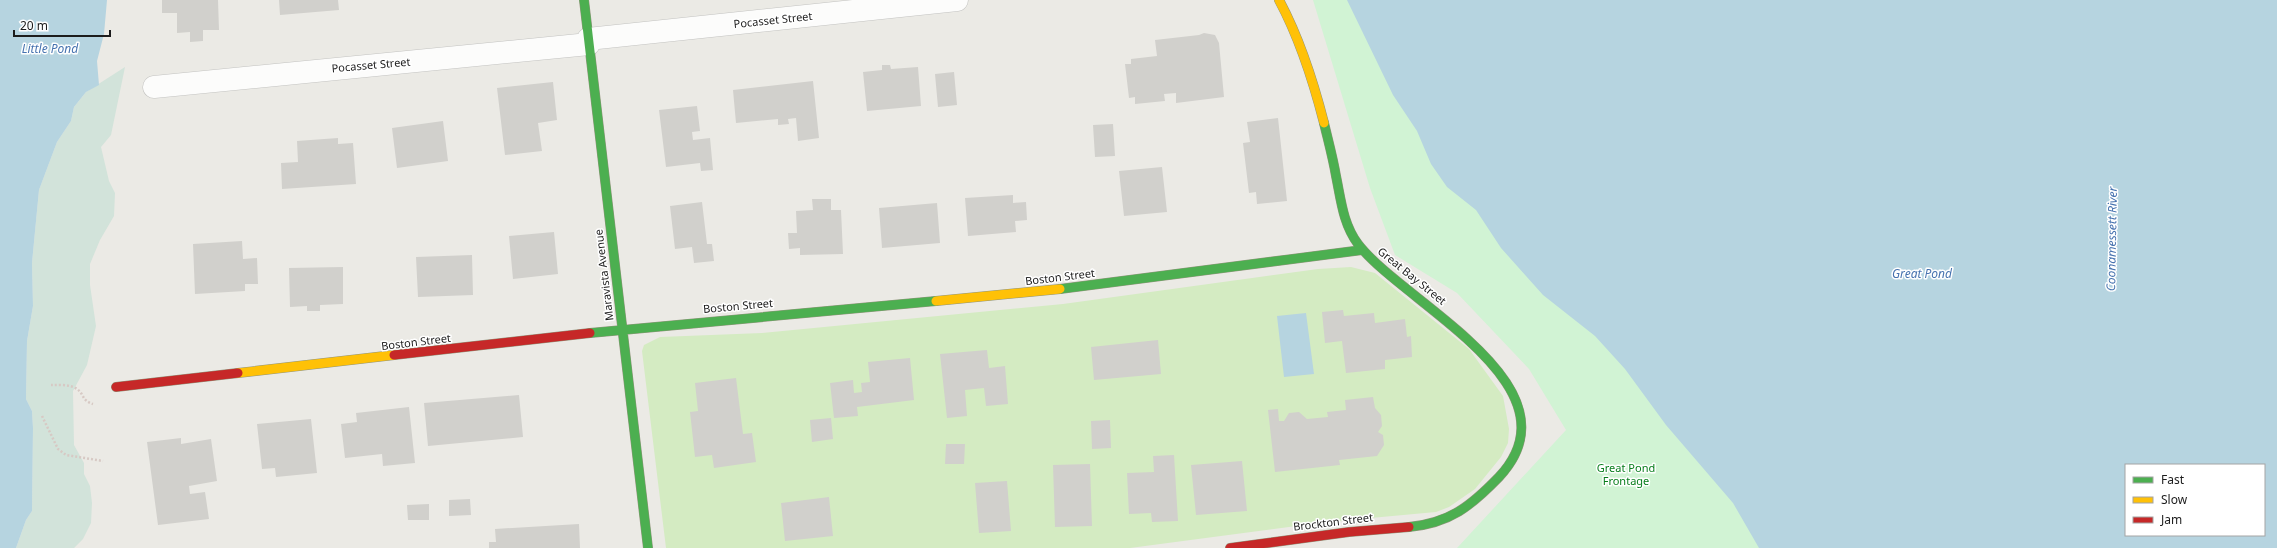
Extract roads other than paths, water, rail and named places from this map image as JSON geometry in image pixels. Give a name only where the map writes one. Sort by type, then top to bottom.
[{"type":"street","name":"Maravista Avenue","points":[[584,0],[648,548]]},
{"type":"street","name":"Pocasset Street","points":[[154,87],[589,42],[957,0]]},
{"type":"street","name":"Great Bay Street","points":[[1279,0],[1293,23],[1307,67],[1328,140],[1349,230],[1362,250],[1440,314],[1493,367],[1517,399],[1523,420],[1521,438],[1512,461],[1478,497],[1460,511],[1439,522]]},
{"type":"street","name":"Boston Street","points":[[116,387],[623,329],[1022,294],[1362,250]]},
{"type":"street","name":"Brockton Street","points":[[1230,548],[1307,537],[1439,522]]},
{"type":"water","name":"Little Pond","points":[[0,0],[107,0],[104,34],[97,61],[99,85],[86,92],[74,107],[71,121],[57,142],[39,190],[32,263],[33,306],[27,341],[26,399],[32,411],[33,428],[32,511],[26,520],[16,548],[0,548]]},
{"type":"water","name":"Great Pond","points":[[1347,0],[2277,0],[2277,548],[1759,548],[1733,503],[1666,425],[1625,369],[1595,336],[1543,295],[1501,248],[1476,210],[1447,187],[1431,164],[1417,131],[1393,95]]},
{"type":"water","points":[[1306,313],[1314,374],[1284,377],[1277,316]]},
{"type":"water label","name":"Coonamessett River","points":[[2112,239]]},
{"type":"park label","name":"Great Pond Frontage","points":[[1626,474]]}]
